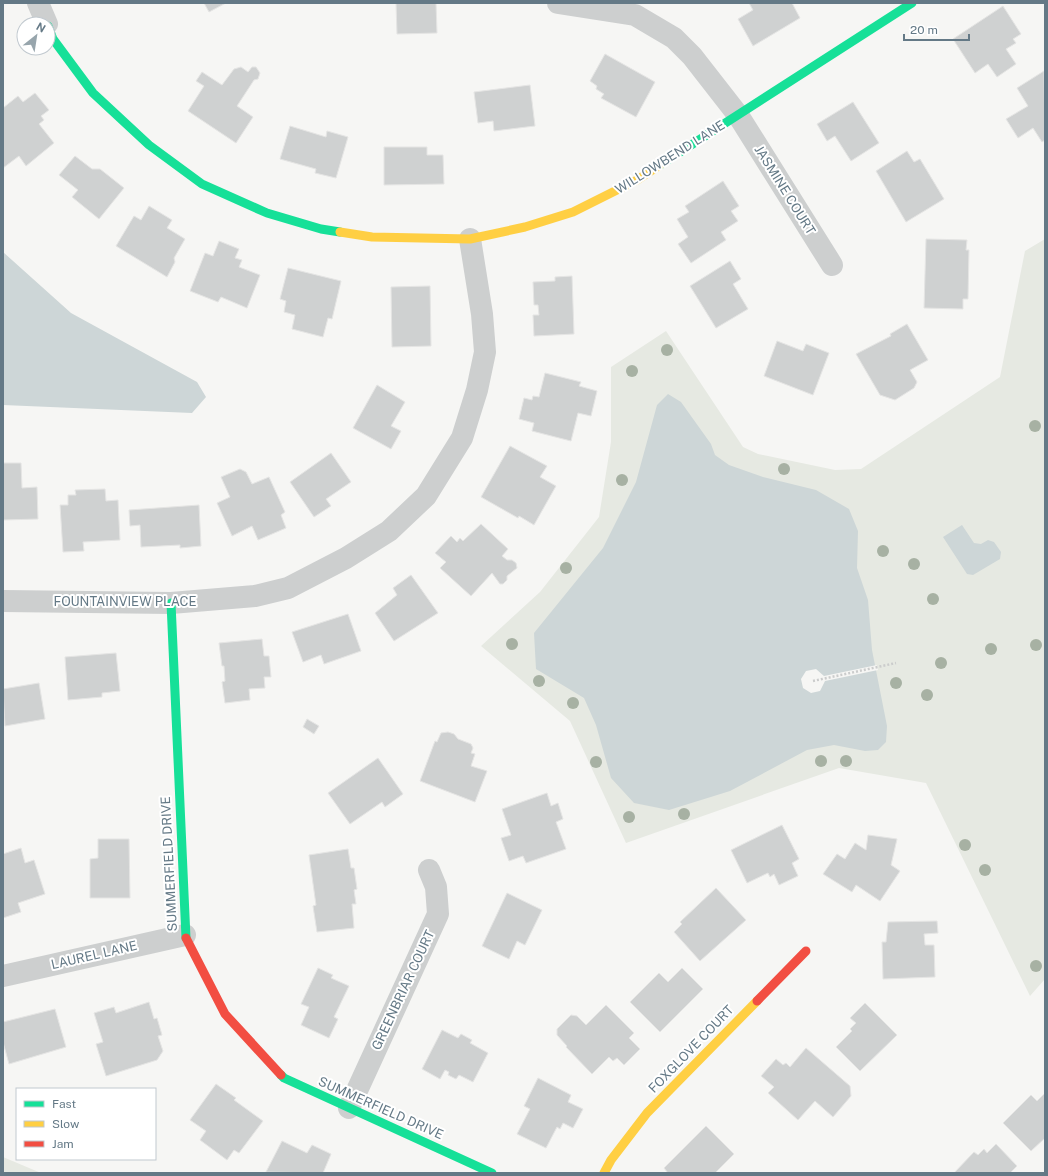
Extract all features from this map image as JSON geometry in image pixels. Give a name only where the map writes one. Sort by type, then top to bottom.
[{"type":"street","name":"WILLOWBEND LANE","points":[[38,3],[44,16]]},
{"type":"street","name":"JASMINE COURT","points":[[558,3],[636,15],[674,38],[692,56],[738,115],[832,265]]},
{"type":"street","name":"WILLOWBEND LANE","points":[[56,43],[93,93],[149,145],[202,184],[267,214],[321,229],[372,237],[470,239],[525,227],[573,212],[637,180],[912,3]]},
{"type":"street","name":"FOUNTAINVIEW PLACE","points":[[3,601],[170,603],[254,596],[288,588],[346,558],[389,531],[426,496],[462,438],[477,390],[485,352],[482,314],[470,239]]},
{"type":"street","name":"SUMMERFIELD DRIVE","points":[[170,603],[185,935],[225,1014],[284,1078],[492,1173]]},
{"type":"street","name":"GREENBRIAR COURT","points":[[349,1108],[438,914],[436,886],[429,870]]},
{"type":"street","name":"LAUREL LANE","points":[[3,976],[185,935]]},
{"type":"street","name":"FOXGLOVE COURT","points":[[604,1173],[611,1160],[647,1113],[806,951]]},
{"type":"path","points":[[813,681],[896,663]]},
{"type":"shaded area","points":[[1045,239],[1045,979],[1030,996],[926,783],[839,768],[626,843],[570,721],[481,646],[540,592],[599,517],[611,442],[611,367],[666,331],[743,447],[758,454],[835,470],[861,469],[1000,377],[1025,251]]},
{"type":"shaded area","points":[[3,252],[71,313],[197,382],[206,397],[192,413],[3,405]]},
{"type":"shaded area","points":[[668,394],[681,402],[711,444],[715,455],[729,465],[763,477],[816,490],[849,509],[858,531],[857,568],[868,600],[872,650],[887,726],[886,742],[878,750],[865,751],[834,745],[807,750],[730,791],[669,810],[634,803],[611,778],[596,725],[584,698],[536,669],[534,633],[603,548],[636,482],[657,405]]},
{"type":"shaded area","points":[[962,525],[974,543],[981,544],[988,540],[994,542],[1001,552],[1000,559],[973,575],[967,574],[943,537]]},
{"type":"shaded area","points":[[3,1157],[41,1173],[3,1173]]},
{"type":"pier","points":[[877,665],[878,670],[825,681],[820,691],[811,693],[803,688],[801,679],[806,671],[816,669],[824,676]]},
{"type":"building","points":[[204,3],[226,3],[209,12]]},
{"type":"building","points":[[396,3],[436,3],[437,33],[397,34]]},
{"type":"building","points":[[749,3],[792,3],[800,18],[753,46],[738,19],[753,10]]},
{"type":"building","points":[[1003,6],[1021,34],[1013,39],[1016,43],[1006,49],[1016,64],[997,77],[988,64],[975,73],[953,39]]},
{"type":"building","points":[[605,54],[655,82],[636,117],[601,98],[604,94],[596,89],[597,86],[590,81]]},
{"type":"building","points":[[241,67],[248,72],[252,67],[256,67],[260,73],[258,79],[254,80],[237,106],[253,117],[236,143],[188,111],[204,86],[196,81],[202,72],[222,85],[234,69]]},
{"type":"building","points":[[1044,71],[1045,140],[1042,142],[1033,128],[1018,138],[1006,119],[1028,106],[1017,88]]},
{"type":"building","points":[[530,85],[535,126],[494,131],[493,121],[478,123],[474,92]]},
{"type":"building","points":[[35,93],[49,110],[41,116],[44,120],[39,124],[54,143],[26,166],[19,156],[3,168],[3,108],[18,96],[23,102]]},
{"type":"building","points":[[853,102],[879,143],[851,161],[835,136],[827,141],[817,124]]},
{"type":"building","points":[[290,126],[326,137],[327,131],[348,137],[336,178],[315,173],[316,169],[280,159]]},
{"type":"building","points":[[384,147],[427,147],[427,155],[443,155],[444,184],[384,185]]},
{"type":"building","points":[[907,151],[914,162],[920,159],[944,199],[906,222],[876,171]]},
{"type":"building","points":[[75,156],[92,169],[100,169],[124,188],[99,219],[72,197],[78,190],[59,175]]},
{"type":"building","points":[[723,181],[739,206],[731,211],[738,221],[721,232],[726,240],[691,263],[678,244],[688,237],[677,219],[689,212],[685,206]]},
{"type":"building","points":[[149,206],[172,220],[167,228],[185,239],[174,258],[175,262],[167,277],[116,246],[134,216],[141,220]]},
{"type":"building","points":[[926,239],[967,240],[966,250],[969,250],[968,299],[963,299],[963,309],[924,308]]},
{"type":"building","points":[[219,241],[239,249],[235,258],[242,260],[239,267],[260,275],[247,308],[221,297],[218,302],[190,291],[205,253],[213,256]]},
{"type":"building","points":[[730,261],[741,279],[733,284],[748,309],[716,328],[690,286]]},
{"type":"building","points":[[288,268],[341,281],[332,319],[328,318],[323,337],[292,329],[295,315],[284,312],[286,301],[280,299]]},
{"type":"building","points":[[572,276],[574,334],[534,336],[533,315],[539,315],[538,305],[534,305],[533,282],[555,281],[555,277]]},
{"type":"building","points":[[430,286],[431,346],[392,347],[391,287]]},
{"type":"building","points":[[907,324],[928,360],[910,370],[917,382],[914,388],[895,400],[880,395],[856,354],[891,336],[890,334]]},
{"type":"building","points":[[777,341],[803,351],[806,344],[829,353],[813,395],[764,376]]},
{"type":"building","points":[[545,373],[581,382],[579,386],[597,391],[591,416],[578,413],[571,441],[532,431],[534,423],[519,419],[524,398],[532,400],[533,396],[539,397]]},
{"type":"building","points":[[377,385],[405,402],[391,426],[401,431],[391,449],[353,428]]},
{"type":"building","points":[[510,446],[547,466],[540,477],[556,486],[534,525],[519,516],[518,518],[481,497]]},
{"type":"building","points":[[331,453],[351,482],[326,499],[331,506],[314,517],[290,482]]},
{"type":"building","points":[[3,463],[21,463],[22,488],[37,487],[38,519],[3,520]]},
{"type":"building","points":[[240,469],[246,472],[252,484],[269,477],[285,512],[281,515],[286,528],[258,540],[252,526],[232,536],[217,503],[230,497],[221,477]]},
{"type":"building","points":[[105,489],[106,501],[118,500],[120,540],[83,542],[84,551],[63,552],[60,505],[68,505],[68,495],[76,495],[75,490]]},
{"type":"building","points":[[199,505],[201,546],[180,548],[180,545],[141,547],[140,525],[130,526],[129,510]]},
{"type":"building","points":[[481,524],[508,549],[502,556],[507,560],[512,560],[516,563],[517,568],[507,576],[507,580],[503,584],[500,584],[492,573],[471,596],[440,568],[446,562],[435,553],[451,536],[457,542],[460,538],[463,541]]},
{"type":"building","points":[[411,575],[438,613],[394,641],[375,613],[397,595],[393,588]]},
{"type":"building","points":[[348,614],[361,651],[324,664],[321,655],[303,662],[292,632]]},
{"type":"building","points":[[262,639],[264,656],[269,656],[271,677],[264,677],[265,688],[249,689],[250,700],[225,703],[222,682],[225,681],[224,666],[222,666],[219,643]]},
{"type":"building","points":[[116,653],[120,691],[102,693],[102,697],[68,700],[65,657]]},
{"type":"building","points":[[39,683],[45,719],[5,726],[3,689]]},
{"type":"building","points":[[307,719],[319,726],[314,734],[303,727]]},
{"type":"building","points":[[448,732],[454,734],[458,739],[471,744],[473,748],[471,753],[475,754],[471,766],[487,771],[475,802],[420,781],[435,741],[437,742],[441,733]]},
{"type":"building","points":[[378,758],[403,794],[385,807],[382,802],[350,824],[328,793]]},
{"type":"building","points":[[547,793],[551,806],[558,803],[563,819],[556,822],[566,849],[526,863],[523,856],[509,861],[501,838],[511,835],[502,809]]},
{"type":"building","points":[[782,825],[799,859],[792,863],[798,876],[779,885],[774,874],[770,877],[768,873],[747,883],[731,850]]},
{"type":"building","points":[[868,835],[897,839],[891,865],[900,871],[880,901],[856,885],[852,892],[823,874],[837,854],[845,859],[855,843],[866,850]]},
{"type":"building","points":[[98,839],[129,839],[130,898],[90,898],[90,859],[98,858]]},
{"type":"building","points":[[21,848],[25,863],[34,860],[45,894],[18,903],[21,912],[3,918],[3,854]]},
{"type":"building","points":[[348,849],[351,868],[354,868],[357,889],[354,890],[356,904],[352,904],[354,928],[317,932],[313,906],[316,905],[309,855]]},
{"type":"building","points":[[716,888],[746,920],[700,961],[674,932],[682,924],[680,922]]},
{"type":"building","points":[[507,893],[542,910],[525,945],[517,941],[509,959],[482,946]]},
{"type":"building","points":[[937,921],[938,933],[924,934],[925,945],[934,945],[935,977],[883,979],[882,942],[886,942],[888,922]]},
{"type":"building","points":[[318,968],[333,975],[331,978],[349,986],[334,1017],[338,1019],[329,1038],[301,1025],[309,1007],[301,1004]]},
{"type":"building","points":[[682,968],[703,989],[660,1032],[630,1002],[659,973],[668,982]]},
{"type":"building","points":[[149,1002],[154,1019],[157,1018],[162,1035],[158,1036],[163,1051],[157,1060],[106,1076],[96,1044],[103,1042],[94,1013],[114,1007],[116,1013]]},
{"type":"building","points":[[865,1003],[897,1035],[860,1071],[836,1047],[852,1031],[850,1029],[856,1023],[850,1018]]},
{"type":"building","points":[[606,1005],[634,1033],[629,1038],[640,1049],[624,1065],[617,1058],[613,1061],[609,1057],[592,1074],[566,1047],[567,1046],[557,1035],[557,1029],[571,1015],[577,1016],[586,1025]]},
{"type":"building","points":[[55,1009],[66,1047],[9,1064],[3,1042],[3,1022]]},
{"type":"building","points":[[442,1030],[458,1038],[461,1034],[472,1040],[470,1043],[488,1053],[473,1082],[459,1075],[456,1079],[448,1075],[449,1072],[445,1070],[440,1079],[422,1069]]},
{"type":"building","points":[[806,1048],[850,1086],[851,1096],[833,1117],[815,1101],[798,1120],[768,1093],[774,1087],[761,1076],[776,1059],[783,1065],[786,1063],[790,1067]]},
{"type":"building","points":[[538,1078],[571,1095],[568,1102],[583,1109],[573,1128],[563,1123],[560,1129],[557,1127],[546,1148],[517,1134],[530,1109],[524,1106]]},
{"type":"building","points":[[216,1084],[236,1098],[234,1100],[263,1121],[239,1153],[234,1150],[227,1160],[200,1140],[206,1131],[190,1120]]},
{"type":"building","points":[[1045,1093],[1045,1138],[1031,1151],[1003,1123],[1031,1095],[1037,1101]]},
{"type":"building","points":[[706,1126],[734,1154],[715,1173],[668,1173],[664,1168]]},
{"type":"building","points":[[282,1141],[307,1153],[312,1145],[331,1154],[323,1173],[266,1172]]},
{"type":"building","points":[[996,1144],[1017,1166],[1010,1173],[954,1173],[974,1152],[978,1155],[984,1149],[987,1153]]},
{"type":"traffic: fast","points":[[660,165],[912,3]]},
{"type":"traffic: fast","points":[[56,43],[93,93],[149,145],[202,184],[267,213],[321,229],[340,232]]},
{"type":"traffic: fast","points":[[171,603],[186,938]]},
{"type":"traffic: fast","points":[[281,1075],[284,1078],[492,1173]]},
{"type":"traffic: slow","points":[[340,232],[372,237],[470,239],[525,227],[573,212],[637,180],[660,165]]},
{"type":"traffic: slow","points":[[604,1173],[611,1160],[647,1113],[757,1001]]},
{"type":"traffic: jam","points":[[186,938],[225,1014],[281,1075]]},
{"type":"traffic: jam","points":[[757,1001],[806,951]]}]
